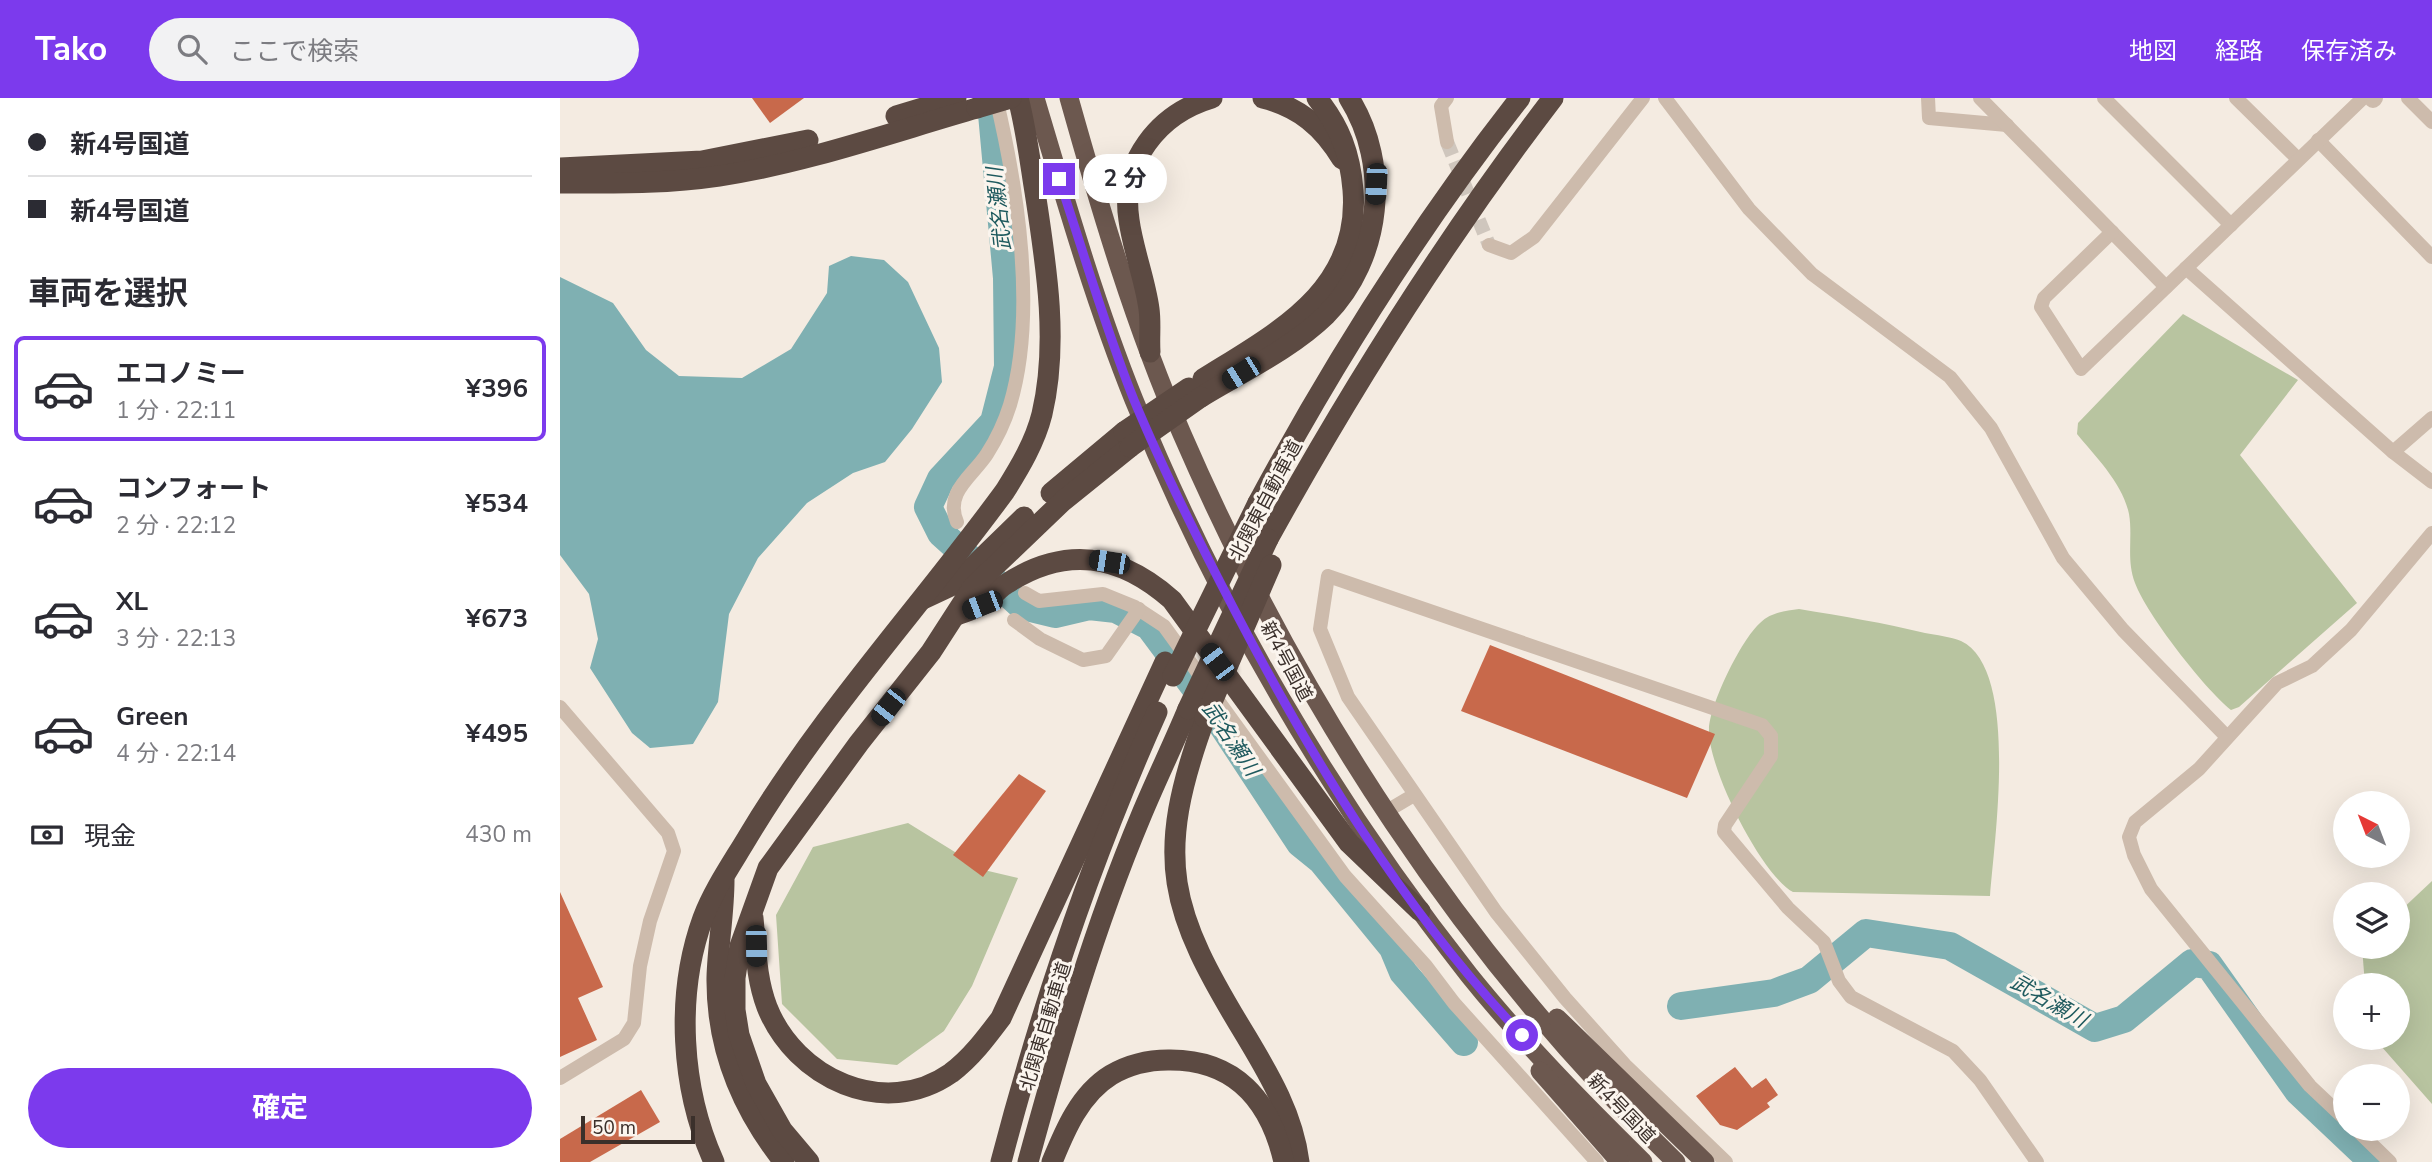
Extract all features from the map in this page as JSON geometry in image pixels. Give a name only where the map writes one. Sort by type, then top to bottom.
[{"type":"highway","points":[[560,168],[656,165],[743,155],[831,135],[957,98]]},
{"type":"highway","points":[[560,183],[628,185],[723,175],[808,155],[1011,98]]},
{"type":"highway","points":[[714,1162],[692,1093],[685,1021],[693,953],[704,917],[786,774],[1005,491],[1021,466],[1041,415],[1050,356],[1050,324],[1040,221],[1018,98]]},
{"type":"highway","name":"新4号国道","points":[[1035,98],[1059,179],[1133,397],[1186,517],[1299,731],[1376,850],[1420,911],[1505,1018],[1643,1162]]},
{"type":"highway","name":"新4号国道","points":[[1069,98],[1118,262],[1182,435],[1273,623],[1435,885],[1478,942],[1588,1072],[1676,1162]]},
{"type":"highway","points":[[1150,352],[1149,311],[1129,220],[1129,178],[1147,142],[1161,126],[1177,113],[1212,98]]},
{"type":"highway","points":[[1262,98],[1303,114],[1318,126],[1352,176]]},
{"type":"highway","points":[[921,600],[956,584],[999,540],[1127,440],[1294,319],[1328,285],[1348,245],[1352,225],[1352,176],[1349,150],[1317,98]]},
{"type":"highway","points":[[1337,98],[1363,124]]},
{"type":"highway","points":[[1198,391],[1304,333],[1325,315],[1350,284],[1368,244],[1375,205],[1374,163],[1363,124],[1349,98]]},
{"type":"highway","name":"北関東自動車道","points":[[1001,1162],[1046,1002],[1077,911],[1169,669],[1252,501],[1271,478],[1392,278],[1439,208],[1520,98]]},
{"type":"highway","points":[[1299,1162],[1294,1137],[1277,1089],[1206,971],[1194,946],[1177,892],[1174,849],[1179,797],[1197,713],[1272,545],[1336,439],[1367,365],[1458,225],[1553,98]]},
{"type":"highway","points":[[808,1162],[768,1109],[746,1061],[739,1035],[735,978],[740,946],[768,868],[957,615],[973,587],[1127,440]]},
{"type":"highway","points":[[957,615],[982,605],[1003,585],[1050,563],[1091,559],[1126,568],[1142,576],[1172,600],[1349,843],[1420,911]]},
{"type":"highway","points":[[753,916],[756,967],[768,1009],[794,1051],[812,1068],[852,1089],[892,1093],[932,1083],[950,1073],[985,1040],[1000,1018],[1169,669]]},
{"type":"highway","name":"北関東自動車道","points":[[1028,1162],[1068,1018],[1140,817],[1197,713]]},
{"type":"highway","points":[[724,878],[724,919],[717,976],[726,1058],[751,1114],[784,1162]]},
{"type":"highway","points":[[1478,942],[1705,1162]]},
{"type":"highway","points":[[1505,1018],[1545,1079],[1619,1162]]},
{"type":"highway","points":[[1052,1162],[1064,1132],[1080,1105],[1111,1076],[1133,1065],[1159,1060],[1188,1060],[1217,1067],[1237,1079],[1252,1094],[1270,1117],[1284,1162]]},
{"type":"street","points":[[1447,98],[1441,106],[1447,142]]},
{"type":"street","points":[[1489,245],[1511,253],[1534,237],[1643,98]]},
{"type":"street","points":[[1665,98],[1749,209],[1812,274],[1950,377],[1991,428],[2063,558],[2123,630],[2227,737]]},
{"type":"street","points":[[1928,98],[1929,118],[2007,125]]},
{"type":"street","points":[[2104,98],[2231,225]]},
{"type":"street","points":[[2236,98],[2298,159]]},
{"type":"street","points":[[2112,232],[2044,298],[2041,307],[2081,369],[2363,98]]},
{"type":"street","points":[[2408,98],[2432,122]]},
{"type":"street","points":[[1987,100],[2007,125],[2166,287]]},
{"type":"street","points":[[957,522],[954,500],[963,481],[987,455],[1008,412],[1020,372],[1024,333],[1013,191],[986,103]]},
{"type":"street","points":[[2318,140],[2432,257]]},
{"type":"street","points":[[2186,268],[2393,452],[2432,482]]},
{"type":"street","points":[[2393,452],[2432,418]]},
{"type":"street","points":[[2333,1107],[2311,1086],[2159,899],[2134,855],[2129,837],[2135,822],[2199,769],[2277,683],[2312,666],[2351,630],[2432,533]]},
{"type":"street","points":[[1726,1162],[1625,1065],[1565,998],[1496,912],[1414,795],[1348,697],[1320,629],[1328,576],[1762,725],[1771,736],[1771,756],[1725,825],[1724,832],[1788,908],[1824,942],[1839,981],[1851,997],[1953,1051],[1980,1080],[2037,1162]]},
{"type":"street","points":[[1025,593],[1039,601],[1103,594],[1139,609],[1164,626],[1345,876],[1597,1162]]},
{"type":"street","points":[[1014,620],[1040,639],[1083,660],[1106,656],[1139,609]]},
{"type":"street","points":[[560,707],[668,833],[674,851],[648,932],[634,1023],[624,1039],[560,1078]]},
{"type":"street","points":[[1387,811],[1414,795]]},
{"type":"street","points":[[2366,1141],[2383,1160]]},
{"type":"green space","points":[[2183,314],[2298,380],[2240,455],[2357,603],[2239,707],[2231,710],[2177,650],[2141,597],[2132,574],[2130,523],[2126,503],[2108,471],[2077,434],[2078,423]]},
{"type":"green space","points":[[1799,609],[1953,638],[1961,641],[1979,658],[1991,685],[1997,719],[1999,758],[1990,896],[1793,892],[1780,882],[1766,865],[1726,792],[1711,746],[1709,729],[1721,689],[1752,631],[1769,616]]},
{"type":"green space","points":[[908,823],[984,870],[1018,878],[972,986],[944,1031],[897,1065],[837,1059],[782,1004],[776,915],[813,847]]},
{"type":"green space","points":[[2432,881],[2432,1104],[2410,1079],[2410,1064],[2397,1064],[2385,1050],[2410,1050],[2410,973],[2364,973],[2363,959],[2410,959],[2410,902]]},
{"type":"water","points":[[851,256],[884,260],[908,282],[939,348],[942,382],[912,429],[885,462],[853,473],[807,503],[758,558],[729,614],[718,702],[693,744],[650,748],[632,733],[590,668],[598,639],[589,594],[560,555],[560,277],[613,303],[646,350],[679,376],[742,378],[791,349],[827,293],[829,266]]},
{"type":"building","points":[[752,98],[804,98],[770,123]]},
{"type":"building","points":[[1490,645],[1715,734],[1687,798],[1461,711]]},
{"type":"building","points":[[1019,774],[1046,791],[983,877],[953,855]]},
{"type":"building","points":[[560,892],[603,987],[578,998],[597,1040],[560,1057]]},
{"type":"building","points":[[1735,1067],[1752,1088],[1766,1078],[1778,1095],[1767,1103],[1770,1107],[1737,1130],[1720,1125],[1696,1096]]},
{"type":"building","points":[[641,1090],[660,1122],[590,1162],[560,1162],[560,1139]]},
{"type":"waterway","name":"武名瀬川","points":[[987,98],[992,114],[1007,278],[1008,367],[994,422],[941,479],[928,507],[941,533],[1022,606],[1055,614],[1089,606],[1116,609],[1149,626],[1219,720],[1300,843],[1321,860],[1393,948],[1403,972],[1464,1042]]},
{"type":"waterway","name":"武名瀬川","points":[[1681,1006],[1774,993],[1809,980],[1866,933],[1950,946],[2095,1028],[2124,1019],[2192,963],[2209,965],[2298,1091],[2373,1162]]},
{"type":"tunnel","points":[[1447,142],[1489,245]]},
{"type":"route","points":[[1059,179],[1133,397],[1192,527],[1258,656],[1299,731],[1376,850],[1471,976],[1522,1035]]}]
